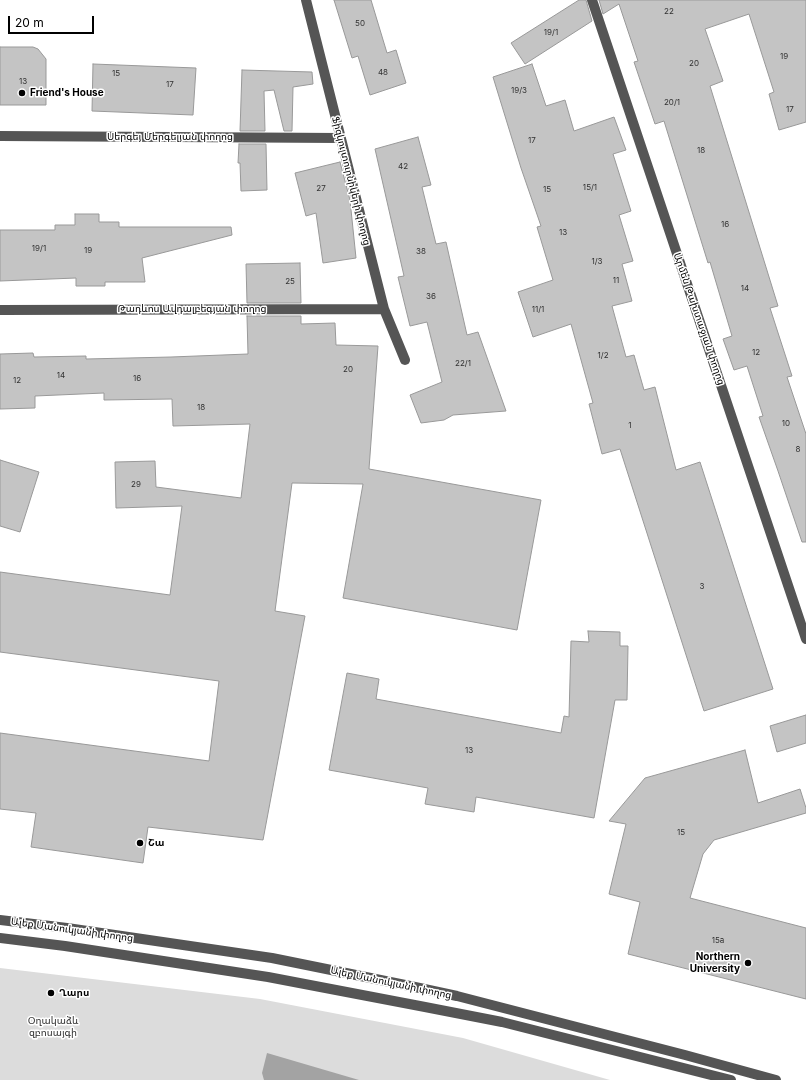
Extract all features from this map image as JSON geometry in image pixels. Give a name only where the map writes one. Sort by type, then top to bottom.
[{"type":"street","name":"Ֆիզկուլտուրնիկերի փողոց","points":[[306,0],[384,309],[405,360]]},
{"type":"street","name":"Արմեն Թախտաջյան փողոց","points":[[592,0],[806,639]]},
{"type":"street","name":"Սերգեյ Մերգելյան փողոց","points":[[0,136],[340,138]]},
{"type":"street","name":"Թադևոս Ավդալբեգյան փողոց","points":[[0,310],[384,309]]},
{"type":"street","name":"Ալեք Մանուկյանի փողոց","points":[[0,920],[68,928],[272,958],[415,987],[457,996],[776,1080]]},
{"type":"street","name":"Ալեք Մանուկյանի փողոց","points":[[0,938],[268,977],[448,1011],[502,1022],[731,1080]]},
{"type":"green space","name":"Օղակաձև զբոսայգի","points":[[0,968],[260,999],[463,1038],[610,1080],[0,1080]]},
{"type":"shaded area","points":[[267,1053],[359,1080],[264,1080],[262,1073]]},
{"type":"building","points":[[334,0],[371,0],[387,53],[396,50],[406,83],[370,95],[358,56],[352,58]]},
{"type":"building","points":[[579,0],[586,0],[592,21],[525,64],[511,43]]},
{"type":"building","points":[[599,0],[806,0],[806,122],[779,130],[769,94],[774,92],[749,14],[705,29],[723,81],[710,86],[778,306],[770,308],[792,376],[787,377],[806,434],[806,542],[802,542],[759,417],[763,416],[747,366],[734,370],[723,339],[732,336],[710,262],[708,263],[664,121],[655,124],[634,62],[638,61],[619,4],[603,14]]},
{"type":"building","points":[[0,47],[33,47],[38,49],[46,59],[46,105],[0,105]]},
{"type":"building","points":[[93,64],[196,68],[193,115],[92,111]]},
{"type":"building","points":[[532,64],[546,106],[565,100],[574,131],[614,117],[626,150],[613,154],[631,211],[619,215],[633,261],[622,264],[632,301],[612,306],[626,357],[634,355],[644,390],[655,387],[676,470],[700,462],[773,689],[704,711],[620,449],[602,454],[589,404],[593,403],[571,324],[533,337],[518,292],[553,280],[537,227],[541,226],[521,168],[493,77]]},
{"type":"building","points":[[242,70],[312,72],[313,84],[293,87],[292,131],[284,131],[274,90],[264,91],[265,131],[240,131]]},
{"type":"building","points":[[418,137],[431,185],[422,187],[436,244],[446,242],[467,335],[478,332],[506,411],[453,415],[444,420],[421,423],[410,395],[442,382],[427,322],[410,326],[398,277],[404,276],[375,149]]},
{"type":"building","points":[[239,144],[266,144],[267,190],[241,191],[240,163],[238,163]]},
{"type":"building","points":[[340,162],[350,200],[356,258],[323,263],[316,213],[306,216],[295,173]]},
{"type":"building","points":[[75,214],[99,214],[99,222],[119,222],[119,227],[231,227],[232,235],[142,258],[145,282],[105,282],[105,286],[76,286],[76,278],[0,281],[0,230],[55,230],[55,225],[75,225]]},
{"type":"building","points":[[300,263],[301,303],[247,303],[246,264]]},
{"type":"building","points":[[247,316],[301,316],[301,324],[335,323],[336,345],[378,346],[369,469],[541,500],[517,630],[343,598],[363,484],[292,483],[275,611],[305,616],[263,840],[148,827],[143,863],[31,847],[36,813],[0,809],[0,733],[209,761],[219,681],[0,652],[0,572],[170,595],[182,506],[116,508],[115,462],[155,461],[156,487],[241,498],[250,424],[173,426],[172,399],[104,400],[104,393],[35,396],[35,408],[0,409],[0,354],[33,353],[34,357],[86,356],[86,359],[248,354]]},
{"type":"building","points":[[0,460],[39,472],[20,532],[0,526]]},
{"type":"building","points":[[588,631],[620,632],[620,646],[628,646],[627,700],[615,700],[594,818],[476,797],[474,812],[425,804],[428,788],[329,770],[347,673],[379,679],[376,699],[561,733],[564,716],[569,717],[571,641],[589,642]]},
{"type":"building","points":[[806,715],[806,743],[777,752],[770,726]]},
{"type":"building","points":[[745,750],[758,803],[800,789],[806,808],[806,813],[714,840],[703,854],[690,898],[806,928],[806,999],[628,954],[640,902],[609,894],[626,824],[609,821],[645,778]]},
{"type":"place","name":"Friend's House","points":[[22,93]]},
{"type":"place","name":"Շա","points":[[140,843]]},
{"type":"place","name":"Northern University","points":[[748,963]]},
{"type":"place","name":"Ղարս","points":[[51,993]]}]
